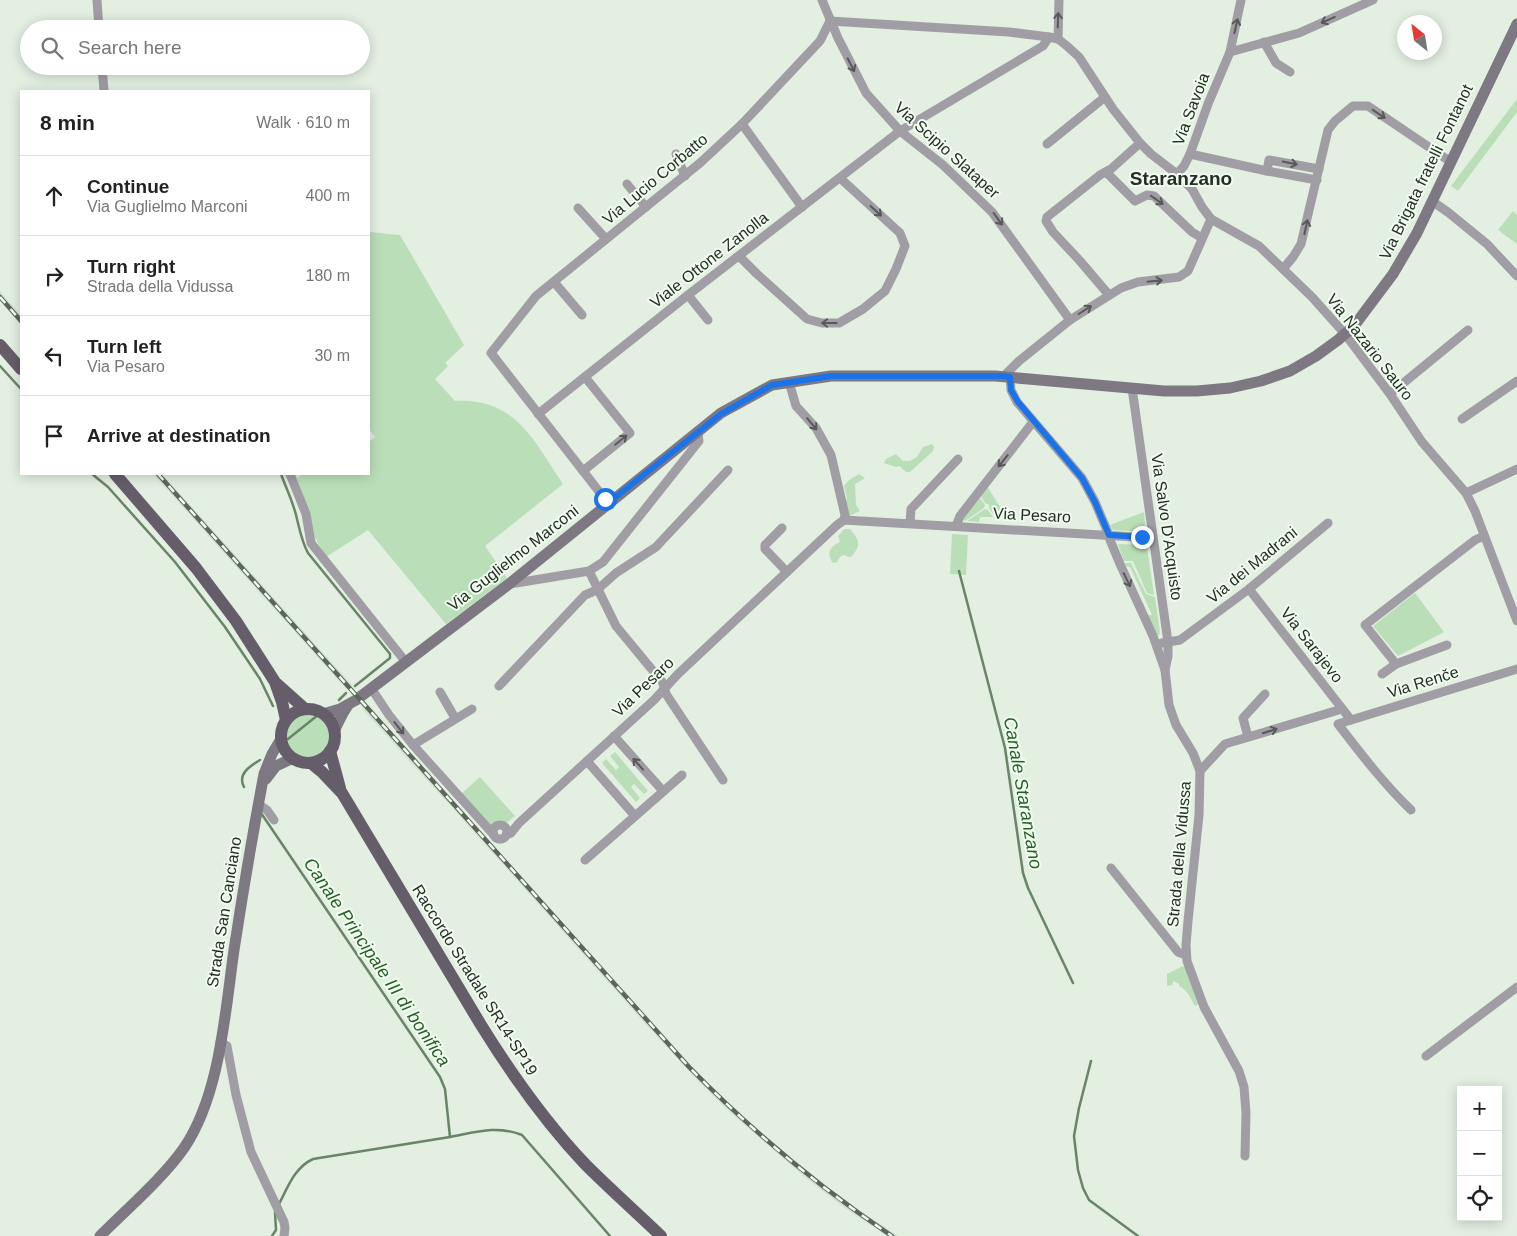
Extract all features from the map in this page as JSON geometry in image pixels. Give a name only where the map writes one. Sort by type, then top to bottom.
[{"type":"main road","points":[[0,345],[20,368]]},
{"type":"main road","points":[[116,475],[201,574],[236,621],[275,682],[286,720]]},
{"type":"main road","points":[[275,682],[305,709]]},
{"type":"main road","points":[[293,758],[283,747],[281,739],[286,720],[298,711],[311,709],[323,714],[332,724],[334,731]]},
{"type":"main road","name":"Raccordo Stradale SR14-SP19","points":[[334,731],[333,745],[330,752],[342,793]]},
{"type":"main road","points":[[311,763],[325,757],[330,752]]},
{"type":"main road","name":"Raccordo Stradale SR14-SP19","points":[[293,758],[298,761],[311,763],[342,793],[505,1063],[529,1097],[577,1154],[660,1236]]},
{"type":"street","points":[[97,0],[98,20]]},
{"type":"street","name":"Via Scipio Slataper","points":[[822,0],[838,38],[866,93],[900,131],[943,164],[992,212],[1070,320]]},
{"type":"street","points":[[1053,38],[1059,0]]},
{"type":"street","name":"Via Savoia","points":[[1177,174],[1184,166],[1190,154],[1211,96],[1230,52],[1242,0]]},
{"type":"street","points":[[1230,52],[1299,33],[1373,0]]},
{"type":"street","points":[[830,21],[1009,32],[1053,38],[1079,57],[1113,109],[1140,143],[1177,174],[1192,190],[1211,220],[1188,271],[1180,277],[1138,282],[1121,288],[1070,320],[1019,361],[1007,376]]},
{"type":"street","name":"Via Lucio Corbatto","points":[[538,414],[491,353],[536,296],[684,176],[742,124],[820,41],[830,21]]},
{"type":"street","name":"Via Brigata fratelli Fontanot","points":[[1007,376],[1164,391],[1197,391],[1230,388],[1261,381],[1290,371],[1316,356],[1354,326],[1393,274],[1417,233],[1517,24]]},
{"type":"street","points":[[820,41],[838,38]]},
{"type":"street","name":"Viale Ottone Zanolla","points":[[538,414],[900,131],[1043,46],[1053,38]]},
{"type":"street","points":[[1264,42],[1276,63],[1290,72]]},
{"type":"street","points":[[103,75],[104,90]]},
{"type":"street","points":[[1047,144],[1105,97]]},
{"type":"street","points":[[1283,269],[1302,244],[1328,130],[1335,121],[1353,106],[1368,106],[1451,162]]},
{"type":"street","points":[[742,124],[802,207]]},
{"type":"street","points":[[1109,295],[1053,232],[1046,221],[1047,217],[1106,172],[1140,143]]},
{"type":"street","points":[[676,154],[684,176]]},
{"type":"street","points":[[1190,154],[1317,180]]},
{"type":"street","points":[[1267,171],[1269,160],[1319,169]]},
{"type":"street","points":[[1106,172],[1135,201],[1147,195],[1154,196],[1192,232],[1202,238]]},
{"type":"street","points":[[739,256],[807,319],[822,323],[839,323],[863,309],[885,291],[905,246],[900,233],[840,178]]},
{"type":"street","points":[[627,184],[646,207]]},
{"type":"street","points":[[1432,201],[1487,244],[1517,276]]},
{"type":"street","points":[[578,208],[606,239]]},
{"type":"street","name":"Via Nazario Sauro","points":[[1211,220],[1259,246],[1312,297],[1345,334],[1390,394],[1422,442],[1466,493],[1475,511],[1517,621]]},
{"type":"street","points":[[554,282],[582,315]]},
{"type":"street","points":[[688,295],[708,320]]},
{"type":"street","points":[[1390,394],[1468,330]]},
{"type":"street","name":"Via Guglielmo Marconi","points":[[323,714],[348,705],[509,584],[721,414],[772,385],[831,376],[1007,376]]},
{"type":"street","name":"Strada della Vidussa","points":[[1007,376],[1012,392],[1018,402],[1082,478],[1095,502],[1116,556],[1156,644],[1165,670],[1172,715],[1193,753],[1200,771],[1199,815],[1186,955],[1190,972],[1204,1006],[1230,1054],[1244,1087],[1246,1156]]},
{"type":"street","points":[[583,471],[630,433],[585,377]]},
{"type":"street","points":[[789,382],[796,406],[816,428],[831,455],[843,506],[844,520]]},
{"type":"street","points":[[1462,419],[1517,382]]},
{"type":"street","name":"Via Salvo D'Acquisto","points":[[1132,388],[1168,642],[1165,670]]},
{"type":"street","points":[[538,414],[608,503]]},
{"type":"street","points":[[956,526],[965,509],[1033,422]]},
{"type":"street","points":[[509,584],[589,571],[603,562],[699,441],[698,432]]},
{"type":"street","points":[[910,523],[911,510],[958,460]]},
{"type":"street","points":[[1466,493],[1517,469]]},
{"type":"street","points":[[499,686],[585,595],[597,590],[616,572],[656,547],[728,470]]},
{"type":"street","points":[[290,475],[306,514],[311,544],[406,661]]},
{"type":"street","name":"Via Pesaro","points":[[413,745],[494,835],[499,838],[504,837],[505,831],[510,833],[519,822],[658,697],[664,688],[844,520],[1153,538]]},
{"type":"street","name":"Via dei Madrani","points":[[1168,642],[1180,640],[1249,589],[1328,523]]},
{"type":"street","points":[[782,528],[765,545],[765,549],[787,572]]},
{"type":"street","points":[[1396,664],[1365,626],[1475,540],[1484,536]]},
{"type":"street","points":[[589,571],[616,626],[662,683],[666,694],[723,780]]},
{"type":"street","name":"Via Sarajevo","points":[[1249,589],[1351,720]]},
{"type":"street","points":[[1156,644],[1168,642]]},
{"type":"street","points":[[1382,674],[1396,664],[1447,645]]},
{"type":"street","name":"Via Renče","points":[[1412,810],[1372,768],[1338,724],[1517,669]]},
{"type":"street","points":[[371,688],[389,715],[413,745],[472,709]]},
{"type":"street","points":[[440,692],[455,718]]},
{"type":"street","points":[[1248,738],[1242,718],[1265,694]]},
{"type":"street","name":"Via Guglielmo Marconi","points":[[334,731],[348,705]]},
{"type":"street","points":[[1200,771],[1226,744],[1342,709]]},
{"type":"street","points":[[614,736],[663,791]]},
{"type":"street","name":"Strada San Canciano","points":[[100,1236],[159,1178],[184,1148],[200,1118],[208,1096],[220,1042],[261,787],[272,754],[281,739]]},
{"type":"street","name":"Strada San Canciano","points":[[261,787],[276,766],[293,758]]},
{"type":"street","points":[[587,761],[635,816]]},
{"type":"street","points":[[585,860],[682,775]]},
{"type":"street","points":[[258,804],[268,810],[274,820]]},
{"type":"street","name":"Strada della Vidussa","points":[[1110,868],[1178,952],[1186,955]]},
{"type":"street","points":[[1426,1056],[1517,987]]},
{"type":"street","points":[[220,1042],[227,1046],[236,1095],[252,1152],[277,1207],[285,1228],[284,1236]]},
{"type":"shaded area","points":[[0,291],[20,314],[20,323],[0,300]]},
{"type":"shaded area","points":[[154,475],[163,475],[352,685],[346,689]]},
{"type":"shaded area","points":[[363,699],[648,1019],[723,1099],[800,1167],[898,1236],[887,1236],[849,1211],[807,1179],[732,1114],[703,1086],[363,710],[359,702]]},
{"type":"green space","points":[[1517,99],[1517,112],[1458,191],[1451,186]]},
{"type":"green space","points":[[1513,211],[1517,215],[1517,244],[1498,230]]},
{"type":"green space","points":[[370,232],[400,235],[464,345],[445,363],[448,366],[435,379],[455,401],[476,402],[508,414],[532,438],[563,484],[485,546],[507,578],[446,624],[368,530],[326,557],[314,536],[297,478],[302,475],[370,475],[370,441],[375,437],[370,430]]},
{"type":"green space","points":[[932,444],[934,447],[933,451],[910,472],[906,472],[899,466],[896,467],[884,463],[886,459],[896,454],[903,461],[910,461],[917,457],[923,447]]},
{"type":"green space","points":[[859,474],[865,478],[855,484],[856,505],[860,511],[849,516],[845,504],[847,498],[844,486],[849,480]]},
{"type":"green space","points":[[987,486],[1007,518],[995,517],[989,505],[985,503],[980,495]]},
{"type":"green space","points":[[979,497],[985,505],[984,508],[965,521],[963,519]]},
{"type":"green space","points":[[985,509],[993,517],[980,517],[979,522],[967,521]]},
{"type":"green space","points":[[1144,512],[1146,532],[1113,530],[1110,525]]},
{"type":"green space","points":[[844,529],[850,529],[856,536],[858,545],[852,556],[843,555],[837,562],[833,563],[830,551],[840,542],[838,536]]},
{"type":"green space","points":[[952,534],[968,535],[966,575],[950,574]]},
{"type":"green space","points":[[1118,544],[1144,545],[1147,547],[1154,595],[1147,593],[1133,561],[1124,561]]},
{"type":"green space","points":[[1125,563],[1131,563],[1146,594],[1155,597],[1159,635],[1157,635],[1148,615],[1152,615],[1130,567],[1126,566]]},
{"type":"green space","points":[[1415,593],[1444,632],[1398,656],[1373,626]]},
{"type":"green space","points":[[312,715],[324,721],[329,728],[329,746],[324,753],[317,758],[304,759],[296,756],[289,749],[286,733],[289,725],[296,718]]},
{"type":"green space","points":[[615,752],[648,791],[644,794],[634,784],[631,787],[640,798],[636,802],[602,763],[606,759],[616,770],[619,767],[610,756]]},
{"type":"green space","points":[[480,777],[515,816],[505,824],[497,823],[491,827],[461,794]]},
{"type":"green space","points":[[1183,966],[1186,968],[1200,1003],[1195,1006],[1187,992],[1179,984],[1174,981],[1172,986],[1167,986],[1167,974]]},
{"type":"waterway","points":[[0,366],[20,388]]},
{"type":"waterway","points":[[93,475],[108,487],[175,562],[225,627],[260,679],[273,706]]},
{"type":"waterway","name":"Canale Principale III di bonifica","points":[[281,475],[308,553],[390,654],[390,658],[355,686]]},
{"type":"waterway","name":"Canale Staranzano","points":[[959,571],[1005,748],[1023,873],[1028,888],[1073,983]]},
{"type":"waterway","name":"Canale Principale III di bonifica","points":[[339,700],[346,693]]},
{"type":"waterway","name":"Canale Principale III di bonifica","points":[[288,739],[318,715]]},
{"type":"waterway","name":"Canale Principale III di bonifica","points":[[244,787],[242,782],[243,774],[260,760]]},
{"type":"waterway","name":"Canale Principale III di bonifica","points":[[261,813],[440,1077],[445,1089],[450,1137],[495,1130],[504,1130],[522,1135],[610,1236]]},
{"type":"waterway","name":"Canale Staranzano","points":[[1091,1061],[1074,1136],[1078,1170],[1083,1188],[1089,1200],[1138,1236]]},
{"type":"waterway","points":[[279,1204],[296,1173],[313,1159],[450,1137]]},
{"type":"waterway","points":[[272,1236],[276,1230],[275,1212]]},
{"type":"railway","points":[[0,297],[20,320]]},
{"type":"railway","points":[[159,475],[689,1067],[786,1157],[892,1236]]},
{"type":"district","name":"Staranzano","points":[[1181,178]]},
{"type":"route","points":[[605,499],[608,503],[721,414],[772,385],[831,376],[1004,376],[1010,377],[1011,390],[1033,422],[1082,478],[1109,535],[1142,537]]}]
